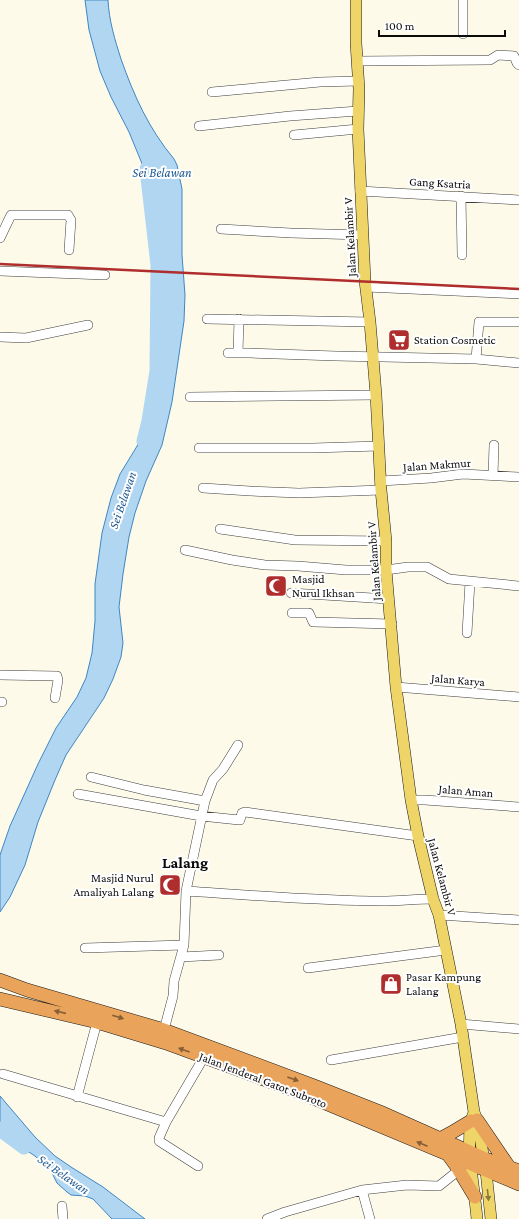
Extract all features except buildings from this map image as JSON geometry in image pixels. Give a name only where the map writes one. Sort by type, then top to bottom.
[{"type":"highway","name":"Jalan Jenderal Gatot Subroto","points":[[0,984],[27,990],[164,1030],[317,1087],[380,1112],[440,1139],[467,1162]]},
{"type":"highway","name":"Jalan Jenderal Gatot Subroto","points":[[0,999],[97,1022],[166,1043],[299,1092],[519,1184]]},
{"type":"highway","points":[[440,1139],[452,1133],[474,1118],[514,1169]]},
{"type":"highway","name":"Jalan Jenderal Gatot Subroto","points":[[467,1162],[483,1158],[514,1169]]},
{"type":"highway","points":[[467,1162],[475,1197]]},
{"type":"main road","name":"Jalan Kelambir V","points":[[356,0],[360,191],[366,287],[376,395],[381,486],[386,541],[386,570],[392,624],[396,687],[411,800],[418,836],[439,915],[461,1024],[474,1118],[486,1171],[491,1219]]},
{"type":"main road","name":"Jalan Kelambir V","points":[[467,1162],[474,1118]]},
{"type":"main road","points":[[475,1197],[477,1219]]},
{"type":"street","points":[[463,0],[463,34]]},
{"type":"street","points":[[358,61],[490,60],[496,55],[500,55],[514,56],[517,64],[519,65]]},
{"type":"street","points":[[212,92],[307,83],[358,81]]},
{"type":"street","points":[[199,126],[290,116],[358,111]]},
{"type":"street","points":[[294,135],[358,129]]},
{"type":"street","name":"Gang Ksatria","points":[[360,191],[519,200]]},
{"type":"street","points":[[461,196],[462,255]]},
{"type":"street","points":[[0,238],[4,221],[11,215],[68,215],[71,220],[69,250]]},
{"type":"street","points":[[221,229],[363,235]]},
{"type":"street","points":[[0,271],[105,275]]},
{"type":"street","points":[[366,287],[519,294]]},
{"type":"street","points":[[207,319],[370,322]]},
{"type":"street","points":[[238,353],[239,319]]},
{"type":"street","points":[[476,358],[479,322],[519,322]]},
{"type":"street","points":[[0,337],[26,338],[88,325]]},
{"type":"street","points":[[228,353],[476,358],[519,363]]},
{"type":"street","points":[[190,397],[286,395],[332,397],[376,395]]},
{"type":"street","points":[[493,475],[494,445]]},
{"type":"street","points":[[199,448],[313,448],[379,446]]},
{"type":"street","name":"Jalan Makmur","points":[[203,488],[299,493],[381,486],[462,474],[519,477]]},
{"type":"street","points":[[220,529],[295,540],[386,541]]},
{"type":"street","points":[[185,550],[265,565],[346,570],[386,570],[408,567],[428,567],[446,578],[470,582],[519,586]]},
{"type":"street","points":[[467,633],[470,582]]},
{"type":"street","points":[[291,593],[389,599]]},
{"type":"street","points":[[292,613],[309,614],[313,622],[392,624]]},
{"type":"street","points":[[0,675],[57,676],[58,680],[55,698]]},
{"type":"street","name":"Jalan Karya","points":[[396,687],[519,697]]},
{"type":"street","points":[[164,1030],[173,996],[174,981],[184,945],[186,891],[201,816],[213,780],[223,769],[238,745]]},
{"type":"street","points":[[91,777],[144,790],[205,802]]},
{"type":"street","points":[[78,794],[201,816],[240,820],[242,813],[245,812],[418,836]]},
{"type":"street","name":"Jalan Aman","points":[[411,800],[519,807]]},
{"type":"street","points":[[186,891],[292,898],[382,901],[434,898]]},
{"type":"street","points":[[439,915],[519,920]]},
{"type":"street","points":[[85,948],[184,945]]},
{"type":"street","points":[[308,968],[446,950]]},
{"type":"street","points":[[181,957],[218,955]]},
{"type":"street","points":[[77,1097],[97,1022]]},
{"type":"street","points":[[461,1024],[519,1029]]},
{"type":"street","points":[[331,1060],[463,1037]]},
{"type":"street","points":[[198,1166],[159,1141],[166,1122],[204,1057]]},
{"type":"street","points":[[3,1074],[166,1122]]},
{"type":"street","points":[[267,1219],[285,1212],[362,1190],[407,1185],[440,1186],[467,1162]]},
{"type":"street","points":[[362,1190],[370,1219]]},
{"type":"street","points":[[62,1206],[63,1219]]},
{"type":"water","name":"Sei Belawan","points":[[85,0],[108,0],[115,38],[131,86],[143,112],[177,165],[182,189],[182,255],[185,295],[184,321],[172,402],[162,445],[146,481],[135,513],[129,537],[119,607],[123,643],[121,657],[104,698],[66,755],[38,822],[25,865],[10,897],[0,912],[0,855],[10,826],[56,728],[77,697],[86,678],[92,653],[95,621],[95,584],[102,533],[111,498],[120,474],[142,438],[150,420],[154,402],[157,373],[159,294],[157,234],[151,195],[143,166],[129,132],[111,97],[100,71],[89,30]]},
{"type":"water","name":"Sei Belawan","points":[[0,1096],[35,1137],[55,1156],[103,1187],[145,1219],[112,1219],[93,1199],[85,1196],[71,1195],[67,1192],[57,1183],[51,1171],[35,1156],[15,1143],[0,1125]]},
{"type":"waterway","name":"Sei Belawan","points":[[144,441],[149,421],[157,371],[158,265],[147,169]]},
{"type":"waterway","name":"Sei Belawan","points":[[0,1129],[24,1147]]},
{"type":"railway","points":[[0,264],[519,289]]},
{"type":"place","name":"Station Cosmetic","points":[[399,340]]},
{"type":"place","name":"Masjid Nurul Ikhsan","points":[[276,586]]},
{"type":"place","name":"Masjid Nurul Amaliyah Lalang","points":[[170,885]]},
{"type":"place","name":"Pasar Kampung Lalang","points":[[391,984]]},
{"type":"district","name":"Lalang","points":[[185,862]]}]
